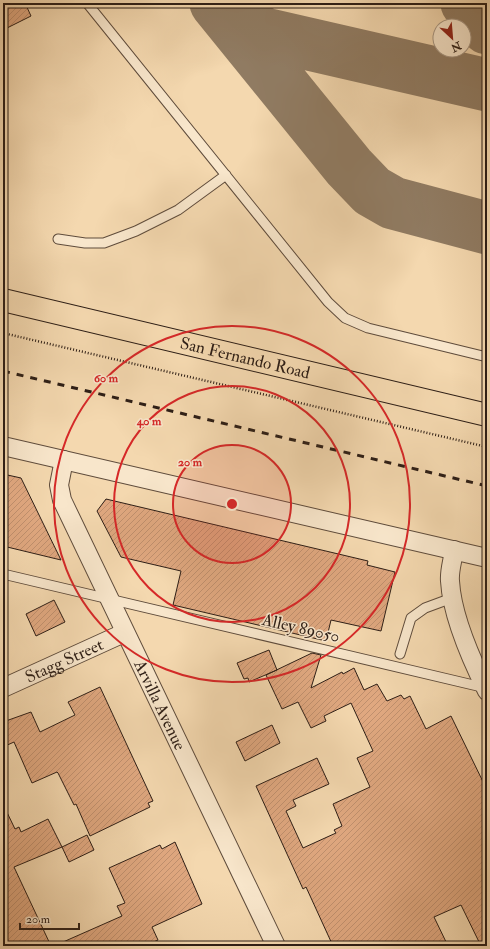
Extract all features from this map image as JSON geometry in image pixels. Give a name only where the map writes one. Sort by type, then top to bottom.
[{"type":"main road","name":"San Fernando Road","points":[[3,300],[487,415]]},
{"type":"street","points":[[3,446],[487,558]]},
{"type":"street","name":"Arvilla Avenue","points":[[64,460],[59,485],[62,500],[124,633],[276,946]]},
{"type":"street","points":[[454,550],[450,579],[452,598],[459,624],[486,689]]},
{"type":"street","name":"Stagg Street","points":[[3,688],[124,633]]},
{"type":"lane","points":[[87,3],[328,302],[345,318],[368,328],[487,357]]},
{"type":"lane","points":[[58,239],[85,243],[104,243],[136,231],[178,210],[226,175]]},
{"type":"lane","name":"Alley 89050","points":[[3,574],[486,689]]},
{"type":"lane","points":[[400,654],[411,618],[425,608],[452,598]]},
{"type":"path","points":[[3,333],[487,447]]},
{"type":"building","points":[[3,3],[25,3],[31,16],[3,30]]},
{"type":"building","points":[[3,474],[21,478],[61,560],[3,546]]},
{"type":"building","points":[[106,499],[368,561],[367,565],[395,572],[381,631],[331,620],[326,641],[173,605],[181,571],[121,557],[97,511]]},
{"type":"building","points":[[54,600],[65,622],[36,636],[26,614]]},
{"type":"building","points":[[269,650],[277,670],[249,682],[248,678],[244,679],[237,663]]},
{"type":"building","points":[[312,653],[321,655],[311,688],[342,672],[343,674],[354,668],[364,690],[377,684],[387,701],[401,695],[404,699],[410,696],[426,729],[451,716],[487,790],[487,946],[481,946],[461,905],[434,917],[448,946],[333,946],[306,887],[303,889],[256,786],[317,758],[329,784],[293,800],[296,806],[286,811],[303,848],[336,833],[334,830],[342,826],[333,804],[370,787],[357,758],[373,751],[351,703],[324,716],[326,721],[311,728],[298,702],[282,709],[266,675]]},
{"type":"building","points":[[100,687],[153,801],[148,803],[150,807],[90,836],[76,804],[74,805],[58,773],[57,772],[32,783],[14,742],[3,747],[3,722],[31,712],[40,732],[75,715],[68,702]]},
{"type":"building","points":[[272,725],[280,743],[245,761],[236,742]]},
{"type":"building","points":[[3,804],[15,829],[19,827],[21,832],[48,819],[62,847],[14,867],[51,946],[3,946]]},
{"type":"building","points":[[87,835],[94,850],[69,862],[62,847]]},
{"type":"building","points":[[175,842],[202,904],[152,927],[158,940],[144,946],[54,946],[122,916],[117,906],[125,903],[109,868],[160,845],[162,849]]},
{"type":"taxiway","points":[[216,3],[349,167],[372,191],[393,203],[487,228]]},
{"type":"taxiway","points":[[467,3],[487,28]]},
{"type":"taxiway","points":[[227,12],[241,22],[265,34],[487,85]]},
{"type":"railway","points":[[3,371],[487,486]]}]
